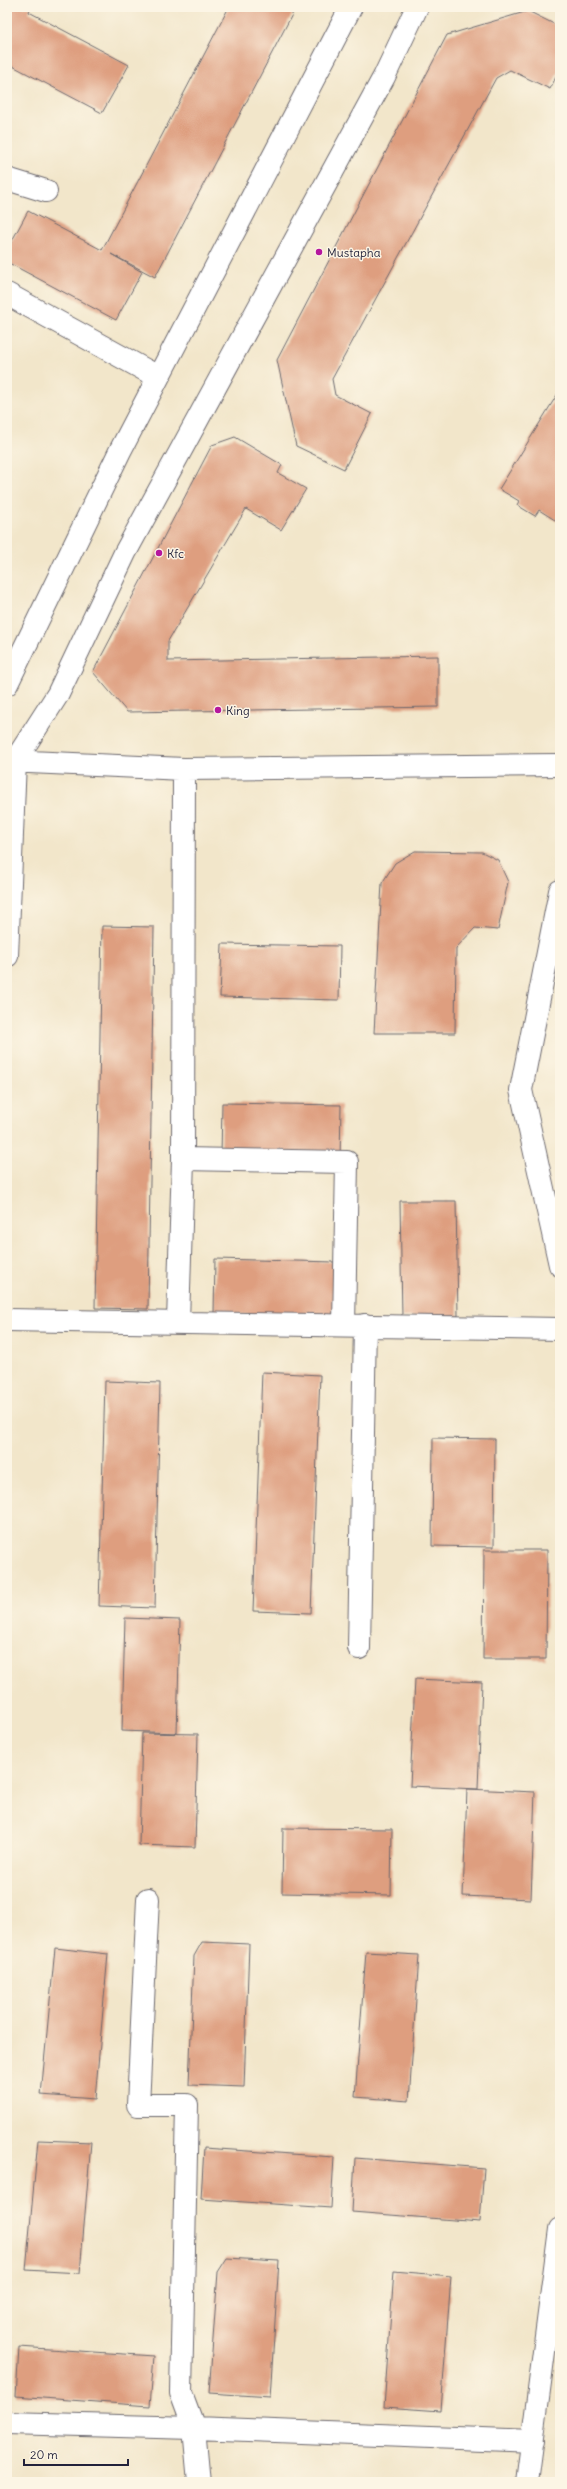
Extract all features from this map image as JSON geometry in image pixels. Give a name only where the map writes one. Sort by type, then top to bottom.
[{"type":"street","points":[[7,684],[158,377],[351,7]]},
{"type":"street","points":[[7,956],[11,761],[58,694],[125,553],[376,91],[417,7]]},
{"type":"street","points":[[7,179],[46,191]]},
{"type":"street","points":[[7,294],[158,377]]},
{"type":"street","points":[[11,761],[184,769],[560,765]]},
{"type":"street","points":[[178,1322],[183,1159],[184,769]]},
{"type":"street","points":[[560,891],[521,1090],[560,1264]]},
{"type":"street","points":[[183,1159],[347,1162],[344,1325]]},
{"type":"street","points":[[7,1320],[560,1329]]},
{"type":"street","points":[[359,1648],[365,1325]]},
{"type":"street","points":[[148,1899],[138,2105],[187,2105],[181,2393],[194,2428],[199,2482]]},
{"type":"street","points":[[527,2482],[560,2229]]},
{"type":"street","points":[[7,2423],[194,2428],[533,2441]]},
{"type":"building","points":[[12,7],[31,7],[29,12],[129,65],[102,113],[7,63],[7,17]]},
{"type":"building","points":[[229,7],[296,7],[155,277],[111,254],[142,272],[116,320],[7,262],[7,250],[28,211],[102,250]]},
{"type":"building","points":[[528,11],[560,27],[560,69],[550,89],[510,70],[496,78],[332,379],[335,395],[372,414],[344,469],[296,446],[277,360],[447,35]]},
{"type":"building","points":[[560,390],[560,518],[558,522],[539,510],[535,516],[517,505],[519,501],[499,489]]},
{"type":"building","points":[[235,437],[282,465],[278,473],[306,489],[281,530],[246,509],[168,641],[168,661],[438,656],[438,707],[127,712],[93,672],[212,445]]},
{"type":"building","points":[[415,851],[482,852],[498,860],[508,882],[498,930],[475,928],[456,948],[455,1033],[374,1033],[382,883],[395,863]]},
{"type":"building","points":[[102,926],[154,927],[148,1309],[95,1308]]},
{"type":"building","points":[[222,944],[340,946],[339,1000],[220,997]]},
{"type":"building","points":[[222,1103],[341,1105],[340,1159],[221,1157]]},
{"type":"building","points":[[400,1201],[456,1201],[458,1316],[402,1317]]},
{"type":"building","points":[[215,1259],[335,1262],[334,1316],[214,1314]]},
{"type":"building","points":[[262,1372],[320,1375],[311,1613],[253,1611]]},
{"type":"building","points":[[105,1381],[160,1383],[155,1608],[99,1606]]},
{"type":"building","points":[[433,1438],[495,1439],[494,1547],[432,1546]]},
{"type":"building","points":[[484,1550],[547,1550],[546,1659],[483,1659]]},
{"type":"building","points":[[125,1618],[180,1620],[177,1733],[122,1731]]},
{"type":"building","points":[[415,1679],[482,1682],[478,1789],[410,1786]]},
{"type":"building","points":[[142,1733],[198,1734],[195,1847],[139,1845]]},
{"type":"building","points":[[467,1789],[535,1792],[531,1899],[463,1896]]},
{"type":"building","points":[[283,1828],[392,1829],[391,1895],[282,1893]]},
{"type":"building","points":[[202,1942],[249,1944],[244,2087],[189,2085],[194,1956]]},
{"type":"building","points":[[55,1948],[108,1954],[95,2099],[41,2095]]},
{"type":"building","points":[[366,1952],[419,1955],[409,2101],[355,2097]]},
{"type":"building","points":[[38,2140],[91,2142],[80,2273],[26,2270]]},
{"type":"building","points":[[204,2148],[334,2157],[331,2208],[201,2199]]},
{"type":"building","points":[[355,2158],[484,2168],[480,2222],[352,2212]]},
{"type":"building","points":[[227,2258],[279,2261],[270,2397],[209,2393],[218,2272]]},
{"type":"building","points":[[394,2271],[451,2276],[441,2411],[384,2407]]},
{"type":"building","points":[[19,2347],[154,2356],[150,2406],[16,2396]]},
{"type":"place","name":"Mustapha","points":[[319,252]]},
{"type":"place","name":"Kfc","points":[[159,553]]},
{"type":"place","name":"King","points":[[218,710]]}]
